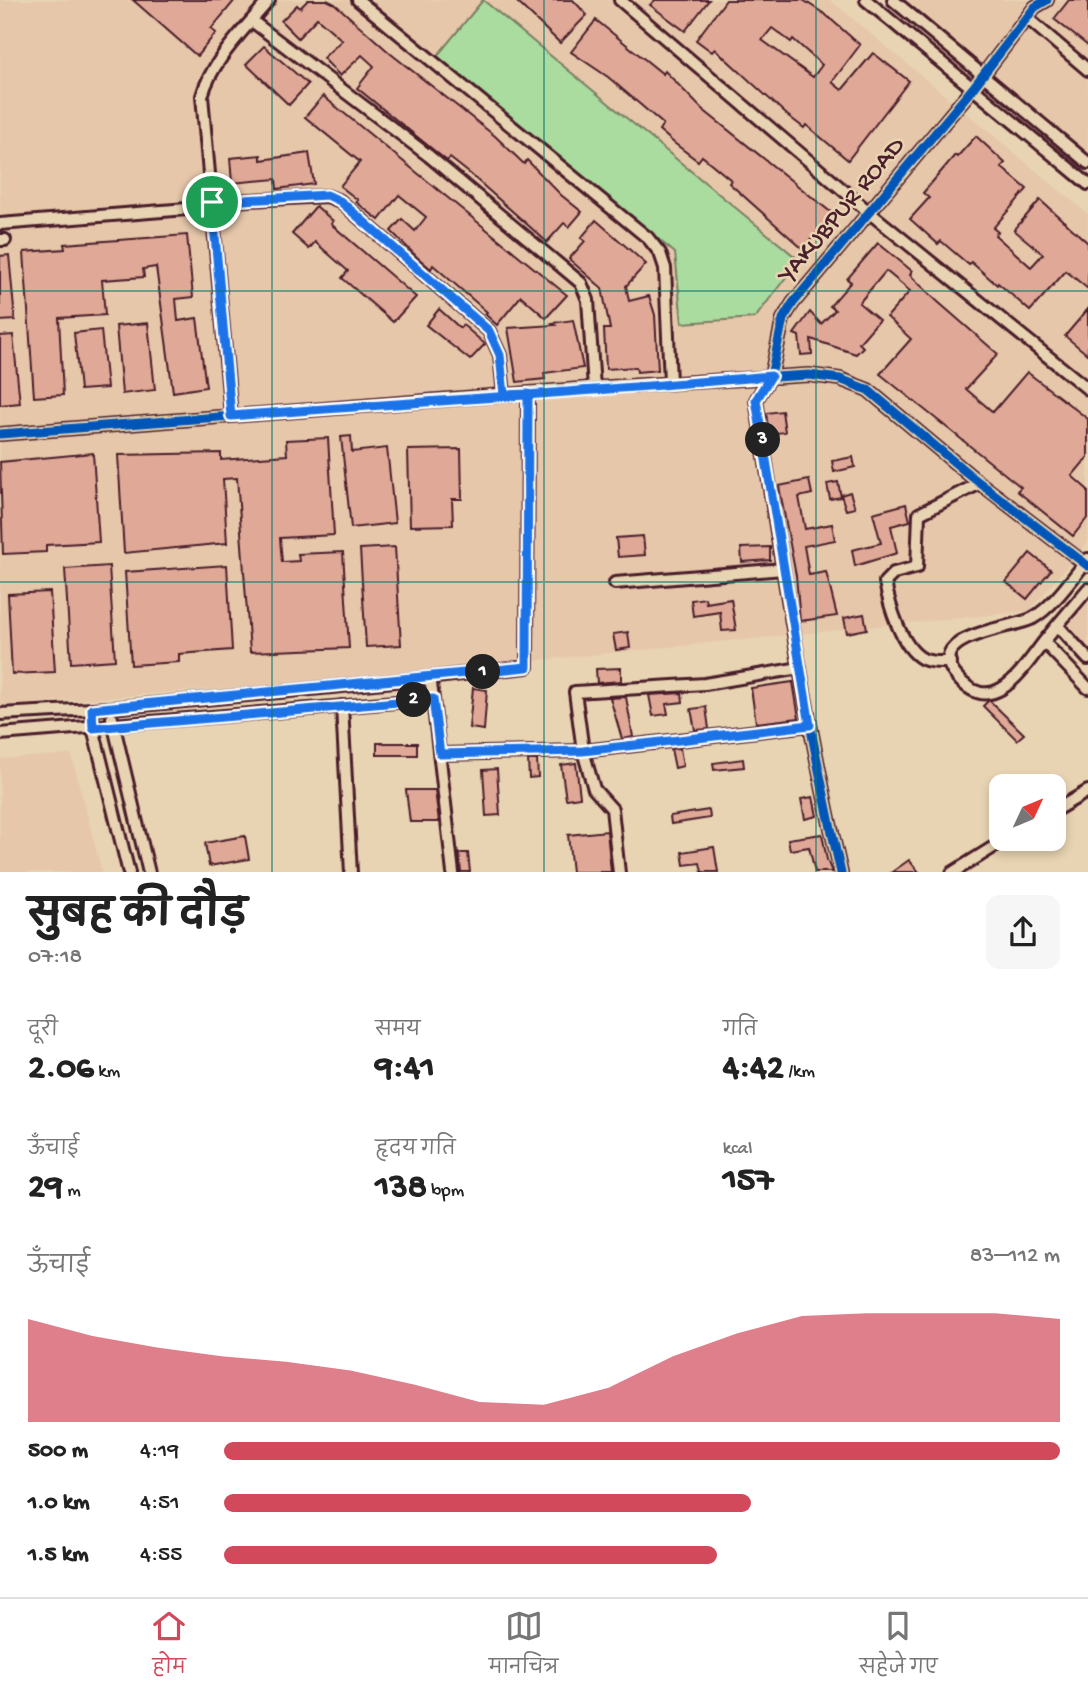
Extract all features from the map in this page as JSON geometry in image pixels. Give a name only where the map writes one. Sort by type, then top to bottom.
[{"type":"street","points":[[231,416],[202,96],[206,81],[217,64],[269,0]]},
{"type":"street","points":[[358,0],[630,223],[660,253],[665,268],[670,382]]},
{"type":"street","points":[[620,0],[870,213],[1088,389]]},
{"type":"street","points":[[866,0],[1088,184]]},
{"type":"street","points":[[892,0],[1088,163]]},
{"type":"street","name":"YAKUBPUR ROAD","points":[[841,872],[810,725],[756,400],[771,376],[783,319],[788,311],[983,76],[1036,4],[1047,0]]},
{"type":"street","points":[[1027,18],[1088,70]]},
{"type":"street","points":[[252,21],[429,156],[581,283],[588,300],[594,388]]},
{"type":"street","points":[[0,224],[327,195],[340,201],[489,331],[500,355],[504,395]]},
{"type":"street","points":[[0,434],[670,382],[809,374],[840,379],[868,390],[980,483],[1087,563],[1032,619],[971,635],[958,644],[950,655],[950,662],[956,676],[967,687],[980,694],[990,694],[1006,686],[1025,668],[1088,589]]},
{"type":"street","points":[[0,714],[111,708],[527,667],[528,394]]},
{"type":"street","points":[[950,662],[931,662],[914,652],[902,633],[885,582],[894,573],[917,567],[919,514],[980,483]]},
{"type":"street","points":[[615,583],[783,569]]},
{"type":"street","points":[[1058,626],[1088,659]]},
{"type":"street","points":[[1044,642],[1088,688]]},
{"type":"street","points":[[619,872],[612,809],[594,789],[583,751],[575,692],[705,684],[800,668]]},
{"type":"street","points":[[427,678],[431,684],[453,872]]},
{"type":"street","points":[[0,734],[433,699]]},
{"type":"street","points":[[342,706],[351,872]]},
{"type":"street","points":[[111,708],[112,725],[149,872]]},
{"type":"street","points":[[92,709],[93,728],[128,872]]},
{"type":"street","points":[[440,754],[583,751],[810,725]]},
{"type":"street","points":[[1066,804],[1088,791]]},
{"type":"street","points":[[953,872],[989,850]]},
{"type":"shaded area","points":[[0,0],[830,0],[1088,214],[1088,542],[1029,611],[401,674],[0,706]]},
{"type":"shaded area","points":[[900,0],[1088,0],[1088,157]]},
{"type":"shaded area","points":[[1088,600],[1088,652],[1065,626]]},
{"type":"shaded area","points":[[71,754],[102,872],[0,872],[0,759]]},
{"type":"green space","points":[[483,0],[799,260],[755,318],[682,323],[675,253],[437,56]]},
{"type":"building","points":[[133,0],[235,0],[211,29],[216,33],[197,56]]},
{"type":"building","points":[[308,0],[327,0],[335,4],[391,54],[495,136],[524,164],[527,160],[582,212],[569,227],[564,223],[547,242],[469,173],[450,158],[447,161],[357,88],[374,66],[362,55],[340,76],[323,58],[342,40],[317,18],[298,38],[281,21],[297,5],[300,8]]},
{"type":"building","points":[[515,0],[573,0],[587,15],[560,43]]},
{"type":"building","points":[[655,0],[709,0],[685,31],[650,5]]},
{"type":"building","points":[[726,0],[803,0],[826,15],[860,45],[832,82],[842,90],[873,53],[909,81],[848,160],[806,125],[804,128],[787,115],[715,49],[712,52],[696,40]],"holes":[[[772,28],[791,42],[793,39],[822,65],[813,77],[762,40]]]},
{"type":"building","points":[[1069,0],[1088,0],[1088,46],[1054,19]]},
{"type":"building","points":[[596,20],[663,74],[665,71],[702,109],[833,214],[803,249],[729,183],[731,180],[702,156],[698,161],[674,143],[659,130],[663,124],[608,77],[571,52]]},
{"type":"building","points":[[264,46],[308,84],[289,105],[246,64]]},
{"type":"building","points":[[323,96],[567,295],[546,318],[521,296],[497,325],[485,314],[487,312],[433,265],[431,269],[391,231],[402,219],[415,231],[426,217],[399,195],[379,220],[340,186],[360,162],[305,117]]},
{"type":"building","points":[[976,136],[1005,163],[1001,167],[1027,189],[993,228],[998,232],[995,235],[1031,267],[1043,254],[1014,230],[1040,200],[1088,243],[1088,289],[1066,271],[1030,311],[971,262],[969,265],[941,241],[938,244],[910,219],[929,198],[923,193],[955,155],[957,157]]},
{"type":"building","points":[[309,153],[314,184],[277,189],[276,179],[232,183],[230,158],[261,155],[261,160]]},
{"type":"building","points":[[316,206],[333,221],[331,224],[416,297],[393,322],[342,278],[348,271],[315,242],[309,249],[292,234]]},
{"type":"building","points":[[596,220],[646,264],[626,286],[629,301],[649,296],[655,315],[658,370],[637,372],[636,367],[606,369],[604,329],[610,329],[602,288],[569,259],[585,241],[581,238]]},
{"type":"building","points":[[187,235],[193,297],[176,299],[178,321],[197,318],[206,387],[173,392],[156,267],[143,269],[144,277],[102,280],[105,315],[59,318],[63,395],[34,397],[24,252],[65,249],[64,244]]},
{"type":"building","points":[[878,243],[912,271],[910,275],[998,354],[966,389],[993,412],[1027,372],[1088,419],[1088,457],[1072,476],[1088,490],[1088,517],[1073,536],[1017,491],[1021,487],[880,374],[911,339],[887,317],[910,291],[886,271],[859,303],[879,320],[859,343],[863,347],[856,354],[811,339],[812,354],[801,355],[799,336],[794,334],[810,312],[821,324],[835,310],[830,306],[851,282],[847,279]]},
{"type":"building","points":[[9,255],[15,320],[0,321],[0,256]]},
{"type":"building","points":[[439,309],[460,328],[463,325],[485,344],[470,360],[426,325]]},
{"type":"building","points":[[1088,309],[1088,355],[1065,336]]},
{"type":"building","points":[[573,320],[583,368],[544,373],[545,379],[517,382],[508,328],[555,325],[552,323]]},
{"type":"building","points":[[148,323],[155,390],[122,394],[116,326]]},
{"type":"building","points":[[101,330],[107,388],[80,390],[74,333]]},
{"type":"building","points":[[13,335],[20,403],[0,405],[0,336]]},
{"type":"building","points":[[782,411],[785,432],[769,434],[766,413]]},
{"type":"building","points":[[351,436],[352,452],[387,448],[395,523],[351,528],[341,437]]},
{"type":"building","points":[[328,438],[334,535],[280,538],[282,562],[299,561],[298,554],[343,552],[349,648],[250,652],[237,478],[223,479],[227,543],[124,553],[118,455],[221,453],[221,460],[287,455],[286,440]]},
{"type":"building","points":[[461,449],[462,499],[452,499],[453,525],[410,526],[408,450]]},
{"type":"building","points":[[93,453],[99,542],[46,545],[46,552],[3,554],[0,462]]},
{"type":"building","points":[[853,457],[855,467],[834,472],[832,461]]},
{"type":"building","points":[[809,480],[812,494],[799,497],[805,529],[832,524],[835,540],[804,546],[809,575],[826,572],[837,616],[800,621],[796,576],[779,486]]},
{"type":"building","points":[[838,482],[841,497],[830,499],[827,484]]},
{"type":"building","points":[[850,492],[855,508],[846,510],[841,495]]},
{"type":"building","points":[[906,504],[910,521],[891,526],[897,553],[855,566],[852,550],[881,543],[873,513]]},
{"type":"building","points":[[643,536],[645,555],[618,557],[616,538]]},
{"type":"building","points":[[395,547],[401,645],[366,647],[360,549]]},
{"type":"building","points":[[770,547],[770,560],[742,562],[741,548]]},
{"type":"building","points":[[1030,553],[1051,570],[1027,599],[1006,582]]},
{"type":"building","points":[[227,565],[232,650],[179,654],[179,662],[131,665],[125,572]]},
{"type":"building","points":[[109,566],[115,660],[71,663],[65,569]]},
{"type":"building","points":[[50,592],[55,672],[12,674],[8,594]]},
{"type":"building","points":[[705,598],[706,603],[731,599],[736,630],[722,631],[720,612],[693,616],[691,600]]},
{"type":"building","points":[[864,614],[867,629],[847,633],[844,618]]},
{"type":"building","points":[[628,632],[630,648],[616,650],[613,634]]},
{"type":"building","points":[[621,668],[621,681],[597,683],[596,669]]},
{"type":"building","points":[[793,682],[799,718],[756,723],[751,688]]},
{"type":"building","points":[[473,688],[487,690],[484,730],[469,728]]},
{"type":"building","points":[[682,693],[683,702],[666,704],[668,714],[653,716],[649,695]]},
{"type":"building","points":[[626,697],[633,737],[622,739],[610,698]]},
{"type":"building","points":[[989,700],[1024,734],[1017,740],[983,706]]},
{"type":"building","points":[[706,707],[709,729],[695,730],[691,709]]},
{"type":"building","points":[[377,743],[417,743],[417,755],[377,755]]},
{"type":"building","points":[[680,748],[683,766],[675,768],[671,749]]},
{"type":"building","points":[[743,759],[744,767],[714,770],[713,763]]},
{"type":"building","points":[[528,760],[537,760],[538,777],[529,778]]},
{"type":"building","points":[[576,763],[580,797],[566,799],[561,765]]},
{"type":"building","points":[[497,769],[500,815],[486,816],[483,770]]},
{"type":"building","points":[[406,790],[435,790],[439,822],[410,822]]},
{"type":"building","points":[[813,797],[817,816],[805,819],[801,799]]},
{"type":"building","points":[[709,810],[710,818],[671,824],[670,816]]},
{"type":"building","points":[[607,831],[611,872],[572,872],[568,835]]},
{"type":"building","points":[[822,834],[832,872],[815,872],[809,847],[790,850],[788,839]]},
{"type":"building","points":[[245,836],[249,859],[209,866],[205,843]]},
{"type":"building","points":[[714,847],[718,872],[702,872],[700,863],[684,865],[682,852]]},
{"type":"building","points":[[459,853],[468,853],[470,872],[461,872]]},
{"type":"building","points":[[909,860],[919,872],[892,872]]},
{"type":"cycle path","points":[[841,872],[805,696],[756,400],[771,376],[783,319],[793,303],[973,88],[1035,7],[1047,0]]},
{"type":"cycle path","points":[[0,434],[594,388],[809,375],[840,379],[868,390],[972,477],[1088,566]]},
{"type":"route","points":[[212,202],[231,416],[528,394],[670,382],[771,376],[756,400],[810,725],[583,751],[440,754],[433,699],[93,728],[92,709],[527,667],[528,394],[504,395],[497,342],[489,331],[340,201],[327,195],[212,202]]}]
